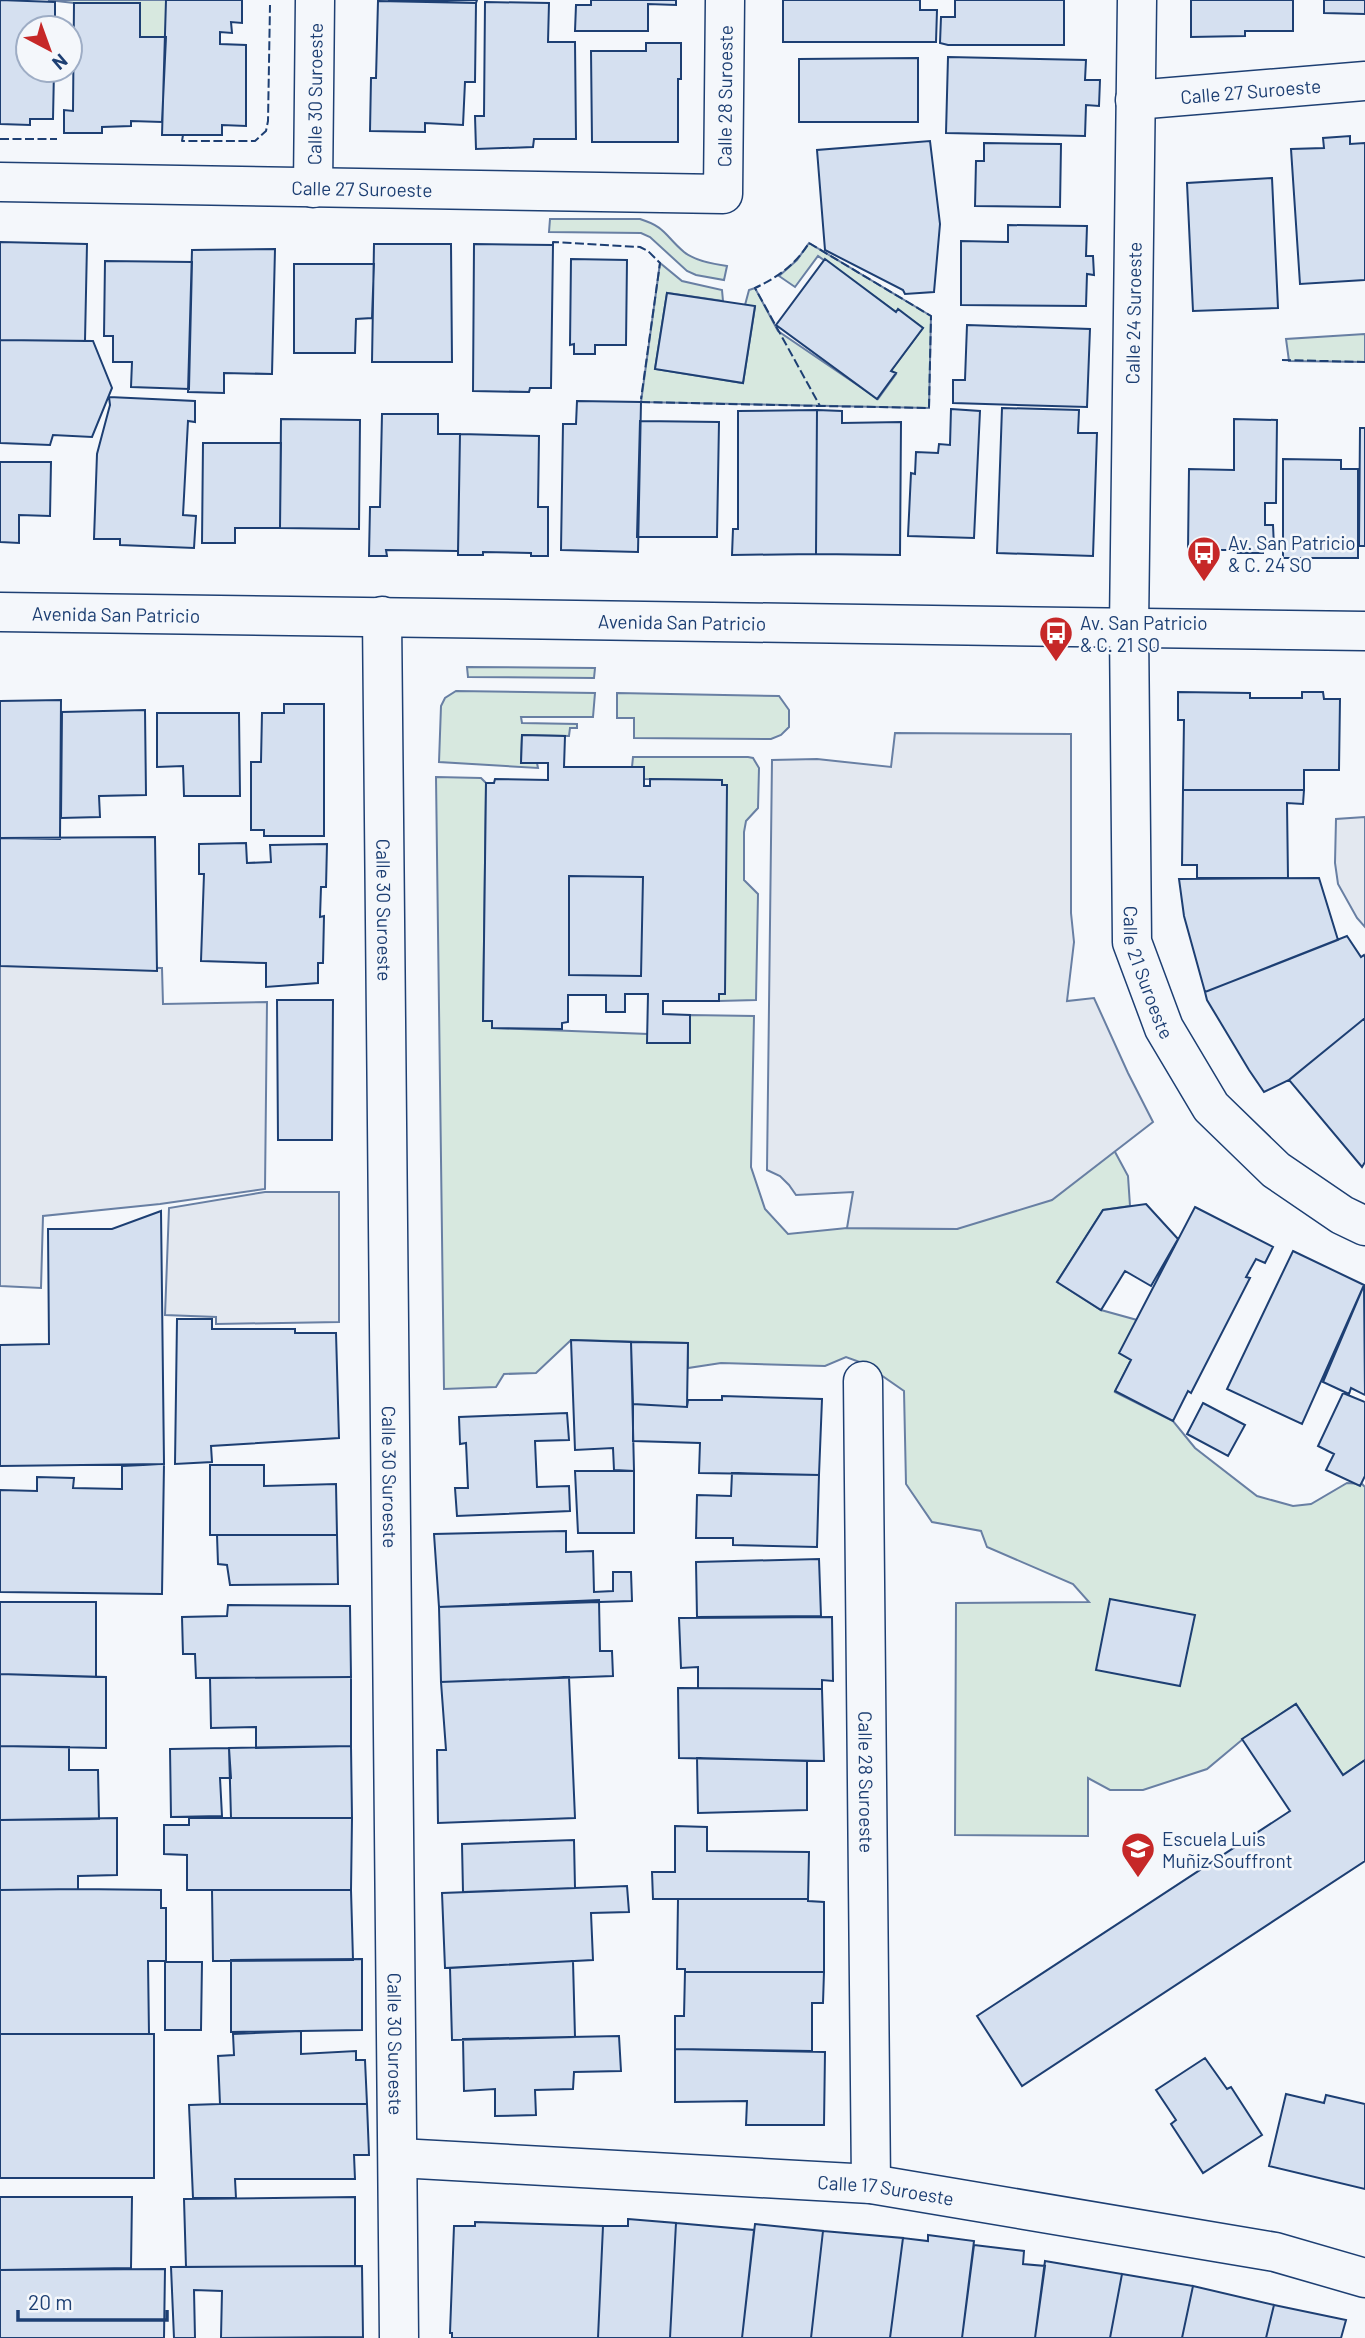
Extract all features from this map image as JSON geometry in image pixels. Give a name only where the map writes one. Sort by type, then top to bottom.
[{"type":"street","name":"Calle 30 Suroeste","points":[[313,188],[315,0]]},
{"type":"street","name":"Calle 28 Suroeste","points":[[723,194],[725,0]]},
{"type":"street","name":"Calle 24 Suroeste","points":[[1129,627],[1137,0]]},
{"type":"street","name":"Calle 27 Suroeste","points":[[1136,100],[1365,81]]},
{"type":"street","name":"Calle 27 Suroeste","points":[[0,182],[723,194]]},
{"type":"street","name":"Avenida San Patricio","points":[[0,612],[1365,631]]},
{"type":"street","name":"Calle 30 Suroeste","points":[[382,616],[399,2338]]},
{"type":"street","name":"Calle 21 Suroeste","points":[[1129,627],[1132,942],[1164,1028],[1211,1107],[1276,1170],[1342,1215],[1365,1226]]},
{"type":"street","name":"Calle 28 Suroeste","points":[[863,1381],[871,2184]]},
{"type":"street","name":"Calle 17 Suroeste","points":[[399,2158],[871,2184],[1275,2252],[1365,2278]]},
{"type":"shaded area","points":[[48,0],[166,0],[166,37],[140,37],[140,3],[74,3]]},
{"type":"shaded area","points":[[550,219],[640,219],[649,222],[693,258],[727,266],[724,280],[687,271],[650,237],[641,233],[549,232]]},
{"type":"shaded area","points":[[809,243],[931,316],[929,408],[641,402],[660,263],[682,281],[722,290],[723,301],[667,293],[655,369],[743,383],[755,307],[745,305],[749,290],[755,288],[778,331],[878,399],[896,374],[891,371],[923,328],[818,256],[795,287],[779,276],[797,260]]},
{"type":"shaded area","points":[[1365,334],[1365,362],[1289,361],[1286,339]]},
{"type":"shaded area","points":[[467,667],[595,668],[594,678],[468,677]]},
{"type":"shaded area","points":[[456,691],[595,693],[593,717],[521,717],[522,723],[577,724],[577,728],[570,728],[569,736],[522,735],[521,762],[537,763],[538,768],[439,762],[441,706],[445,698]]},
{"type":"shaded area","points":[[617,693],[779,696],[789,710],[789,727],[781,735],[771,739],[634,738],[634,718],[617,718]]},
{"type":"shaded area","points":[[895,733],[1071,734],[1071,913],[1074,942],[1067,1001],[1094,998],[1153,1122],[1052,1200],[957,1229],[847,1228],[853,1192],[796,1195],[780,1176],[767,1170],[772,760],[817,759],[891,767]]},
{"type":"shaded area","points":[[633,757],[748,757],[753,758],[759,768],[758,808],[746,821],[744,832],[744,880],[758,894],[756,1000],[719,1001],[719,994],[725,994],[722,780],[644,779],[644,767],[632,767]]},
{"type":"shaded area","points":[[436,777],[481,778],[486,783],[483,1021],[492,1021],[493,1028],[648,1034],[648,1043],[689,1043],[690,1015],[754,1016],[751,1167],[765,1209],[788,1234],[847,1228],[957,1229],[1108,1139],[1128,1176],[1130,1206],[1103,1210],[1057,1282],[1101,1310],[1137,1320],[1120,1353],[1131,1360],[1115,1392],[1173,1421],[1195,1448],[1257,1496],[1293,1506],[1311,1504],[1347,1483],[1362,1484],[1365,1487],[1365,1760],[1343,1775],[1296,1704],[1243,1739],[1207,1769],[1143,1790],[1110,1790],[1088,1778],[1088,1836],[955,1835],[956,1603],[1089,1602],[1073,1584],[987,1547],[981,1531],[932,1522],[906,1484],[904,1391],[865,1364],[846,1357],[825,1366],[721,1363],[688,1368],[688,1343],[571,1340],[536,1373],[504,1374],[496,1387],[444,1389]]},
{"type":"shaded area","points":[[1365,817],[1365,927],[1338,884],[1335,863],[1336,819]]},
{"type":"shaded area","points":[[0,965],[162,968],[163,1004],[267,1002],[265,1189],[160,1204],[43,1216],[41,1288],[0,1286]]},
{"type":"shaded area","points":[[265,1192],[339,1192],[339,1322],[216,1324],[216,1317],[165,1315],[169,1208]]},
{"type":"building","points":[[0,0],[55,2],[55,14],[14,14],[14,84],[54,84],[53,119],[30,119],[30,125],[0,124]]},
{"type":"building","points":[[166,0],[242,0],[242,23],[231,22],[232,33],[220,32],[220,44],[246,45],[246,126],[222,125],[222,135],[162,135]]},
{"type":"building","points":[[388,0],[477,0],[476,3]]},
{"type":"building","points":[[591,0],[676,0],[676,5],[648,4],[648,31],[575,31],[576,5],[591,5]]},
{"type":"building","points":[[783,0],[920,0],[920,10],[937,10],[936,42],[783,42]]},
{"type":"building","points":[[955,0],[1064,0],[1064,45],[940,43],[941,17],[955,17]]},
{"type":"building","points":[[1191,0],[1293,0],[1293,31],[1245,31],[1245,36],[1191,37]]},
{"type":"building","points":[[1324,0],[1365,0],[1365,14],[1324,13]]},
{"type":"building","points":[[378,1],[476,3],[475,82],[465,82],[463,125],[425,123],[425,132],[370,131],[371,78],[376,78]]},
{"type":"building","points":[[485,2],[549,3],[548,42],[575,42],[576,139],[534,139],[533,147],[476,149],[475,116],[484,116]]},
{"type":"building","points":[[74,3],[140,3],[140,37],[166,37],[162,122],[131,121],[131,126],[102,127],[102,133],[64,133],[64,110],[73,111],[73,84],[84,84],[84,14],[74,14]]},
{"type":"building","points":[[646,43],[681,43],[678,142],[592,142],[591,51],[646,51]]},
{"type":"building","points":[[948,57],[1086,60],[1085,80],[1100,80],[1099,106],[1086,105],[1085,136],[946,133]]},
{"type":"building","points":[[918,58],[918,122],[799,122],[799,59]]},
{"type":"building","points":[[1350,136],[1350,144],[1365,143],[1365,280],[1300,284],[1291,149],[1324,148],[1323,138]]},
{"type":"building","points":[[930,141],[940,224],[934,292],[905,294],[903,290],[825,250],[817,150]]},
{"type":"building","points":[[984,143],[1061,144],[1060,207],[975,206],[976,161],[984,161]]},
{"type":"building","points":[[1272,178],[1278,308],[1193,311],[1187,183]]},
{"type":"building","points":[[1008,225],[1087,226],[1086,256],[1093,256],[1094,275],[1087,274],[1086,306],[961,305],[961,241],[1008,242]]},
{"type":"building","points":[[0,242],[87,244],[85,341],[0,340]]},
{"type":"building","points":[[374,244],[451,244],[452,362],[372,362]]},
{"type":"building","points":[[474,244],[553,245],[551,388],[530,388],[529,392],[473,391]]},
{"type":"building","points":[[275,249],[272,374],[224,373],[224,393],[188,392],[192,250]]},
{"type":"building","points":[[571,259],[627,260],[626,345],[595,345],[595,354],[574,354],[574,344],[570,345]]},
{"type":"building","points":[[825,259],[896,312],[898,309],[923,328],[891,371],[896,373],[877,399],[776,325]]},
{"type":"building","points":[[105,261],[192,262],[189,389],[131,387],[132,362],[113,362],[113,336],[104,336]]},
{"type":"building","points":[[294,264],[374,264],[372,318],[356,319],[355,353],[294,353]]},
{"type":"building","points":[[667,293],[755,306],[743,383],[655,369]]},
{"type":"building","points":[[967,325],[1090,329],[1087,407],[953,403],[953,380],[965,380]]},
{"type":"building","points":[[0,340],[93,341],[112,388],[92,437],[53,435],[50,445],[0,443]]},
{"type":"building","points":[[109,397],[195,401],[195,422],[188,421],[183,515],[196,516],[194,548],[120,545],[120,539],[94,539],[97,454],[110,405]]},
{"type":"building","points":[[577,401],[641,402],[638,552],[561,550],[563,424],[576,424]]},
{"type":"building","points":[[1002,408],[1079,410],[1078,433],[1097,433],[1093,556],[997,553]]},
{"type":"building","points":[[951,409],[980,411],[974,538],[908,536],[911,473],[915,474],[916,452],[938,453],[939,444],[950,445]]},
{"type":"building","points":[[817,410],[816,554],[732,555],[733,529],[738,529],[738,411]]},
{"type":"building","points":[[817,410],[842,411],[842,423],[901,422],[900,555],[816,554]]},
{"type":"building","points":[[382,414],[438,414],[438,434],[460,434],[458,551],[386,550],[387,556],[369,556],[370,507],[380,507]]},
{"type":"building","points":[[281,419],[360,420],[359,529],[280,528]]},
{"type":"building","points":[[1234,419],[1277,420],[1276,503],[1265,503],[1265,525],[1273,525],[1274,547],[1263,547],[1263,553],[1188,550],[1189,469],[1234,470]]},
{"type":"building","points":[[640,421],[719,422],[717,537],[637,537]]},
{"type":"building","points":[[1360,428],[1365,428],[1365,546],[1359,546]]},
{"type":"building","points":[[460,434],[539,436],[538,507],[548,507],[548,556],[483,552],[483,555],[458,555]]},
{"type":"building","points":[[203,443],[281,443],[280,528],[235,528],[235,543],[202,543]]},
{"type":"building","points":[[1283,459],[1341,460],[1341,469],[1358,469],[1358,558],[1283,558]]},
{"type":"building","points":[[0,462],[51,462],[50,516],[19,515],[19,543],[0,542]]},
{"type":"building","points":[[1178,692],[1250,693],[1250,698],[1302,698],[1302,692],[1323,692],[1324,699],[1340,699],[1339,770],[1304,770],[1304,790],[1183,790],[1184,720],[1178,720]]},
{"type":"building","points":[[61,700],[60,839],[0,838],[0,701]]},
{"type":"building","points":[[284,704],[324,704],[324,836],[264,836],[264,830],[251,830],[251,762],[261,762],[262,713],[284,713]]},
{"type":"building","points":[[145,710],[146,795],[99,796],[100,817],[61,818],[62,712]]},
{"type":"building","points":[[157,713],[239,713],[240,796],[184,796],[183,766],[157,767]]},
{"type":"building","points":[[522,735],[565,736],[564,767],[644,767],[644,786],[650,786],[650,779],[722,780],[722,785],[727,785],[725,994],[719,994],[719,1001],[663,1001],[663,1014],[690,1015],[690,1043],[647,1043],[648,994],[625,994],[625,1012],[606,1012],[606,995],[568,995],[568,1022],[562,1023],[562,1029],[492,1028],[492,1021],[483,1021],[486,783],[494,783],[495,779],[548,780],[548,763],[521,763]],"holes":[[[569,876],[643,877],[641,976],[569,975]]]},
{"type":"building","points":[[1183,790],[1304,790],[1303,804],[1287,803],[1288,878],[1197,878],[1197,865],[1182,865]]},
{"type":"building","points":[[155,837],[157,971],[0,966],[0,838]]},
{"type":"building","points":[[246,843],[247,863],[271,862],[270,845],[327,844],[326,887],[321,887],[320,917],[324,916],[323,963],[318,963],[318,983],[266,987],[266,963],[201,961],[204,874],[199,874],[199,844]]},
{"type":"building","points":[[569,876],[643,877],[641,976],[569,975]]},
{"type":"building","points":[[1319,878],[1338,940],[1205,992],[1184,916],[1179,879]]},
{"type":"building","points":[[1347,936],[1361,957],[1365,957],[1365,1018],[1289,1080],[1264,1092],[1207,1000],[1205,992]]},
{"type":"building","points":[[277,1000],[333,1000],[332,1140],[278,1140]]},
{"type":"building","points":[[1365,1018],[1365,1162],[1362,1167],[1289,1080]]},
{"type":"building","points":[[1146,1204],[1178,1239],[1151,1286],[1125,1271],[1101,1310],[1057,1282],[1103,1210]]},
{"type":"building","points":[[1195,1207],[1273,1247],[1265,1263],[1256,1259],[1246,1277],[1250,1278],[1191,1393],[1188,1391],[1173,1421],[1115,1391],[1131,1360],[1119,1353]]},
{"type":"building","points":[[161,1211],[164,1464],[0,1466],[0,1345],[49,1344],[48,1229],[112,1229]]},
{"type":"building","points":[[1293,1251],[1364,1285],[1302,1424],[1227,1389]]},
{"type":"building","points":[[1364,1285],[1365,1395],[1351,1388],[1349,1394],[1323,1382]]},
{"type":"building","points":[[177,1319],[212,1319],[212,1329],[295,1329],[295,1333],[336,1333],[339,1438],[211,1446],[212,1462],[175,1464]]},
{"type":"building","points":[[571,1340],[631,1342],[634,1471],[614,1470],[613,1448],[575,1450]]},
{"type":"building","points":[[631,1342],[688,1343],[687,1407],[633,1404]]},
{"type":"building","points":[[1343,1393],[1365,1402],[1365,1476],[1360,1486],[1326,1470],[1334,1454],[1318,1446]]},
{"type":"building","points":[[722,1396],[822,1399],[819,1475],[699,1473],[700,1443],[633,1441],[633,1404],[687,1407],[688,1400],[722,1400]]},
{"type":"building","points":[[1203,1403],[1245,1425],[1228,1456],[1187,1434]]},
{"type":"building","points":[[567,1413],[569,1440],[535,1441],[537,1487],[569,1486],[570,1511],[457,1516],[455,1488],[468,1488],[466,1443],[460,1444],[459,1417]]},
{"type":"building","points":[[164,1464],[162,1594],[0,1592],[0,1490],[37,1491],[37,1477],[74,1478],[73,1488],[122,1489],[122,1466]]},
{"type":"building","points":[[210,1465],[264,1465],[264,1486],[336,1484],[337,1535],[210,1535]]},
{"type":"building","points":[[575,1471],[634,1471],[634,1533],[578,1533]]},
{"type":"building","points":[[732,1473],[819,1475],[817,1547],[733,1545],[733,1538],[696,1538],[697,1495],[731,1496]]},
{"type":"building","points":[[566,1531],[566,1552],[593,1551],[594,1592],[613,1591],[613,1572],[631,1572],[632,1601],[439,1607],[434,1534]]},
{"type":"building","points":[[217,1535],[337,1535],[338,1584],[230,1585],[227,1565],[218,1564]]},
{"type":"building","points":[[819,1559],[821,1616],[697,1617],[696,1562]]},
{"type":"building","points":[[1110,1599],[1195,1615],[1180,1686],[1096,1670]]},
{"type":"building","points":[[599,1600],[600,1651],[612,1651],[613,1676],[441,1682],[439,1607]]},
{"type":"building","points":[[0,1602],[96,1602],[96,1677],[0,1674]]},
{"type":"building","points":[[228,1605],[350,1606],[351,1677],[196,1678],[195,1654],[183,1654],[182,1617],[227,1616]]},
{"type":"building","points":[[832,1617],[833,1681],[822,1680],[822,1689],[698,1688],[698,1667],[681,1668],[679,1618]]},
{"type":"building","points":[[0,1674],[106,1677],[106,1748],[0,1746]]},
{"type":"building","points":[[351,1677],[351,1746],[256,1748],[256,1727],[211,1728],[210,1678]]},
{"type":"building","points":[[569,1677],[575,1818],[438,1823],[437,1750],[446,1750],[441,1682]]},
{"type":"building","points":[[678,1688],[822,1689],[824,1761],[679,1758]]},
{"type":"building","points":[[1296,1704],[1343,1775],[1365,1760],[1365,1861],[1022,2086],[977,2016],[1290,1811],[1242,1739]]},
{"type":"building","points":[[0,1746],[69,1747],[69,1770],[98,1770],[99,1819],[0,1820]]},
{"type":"building","points":[[351,1746],[352,1818],[231,1818],[229,1748]]},
{"type":"building","points":[[229,1748],[231,1778],[220,1778],[222,1816],[171,1817],[170,1749]]},
{"type":"building","points":[[697,1758],[807,1761],[807,1810],[698,1813]]},
{"type":"building","points":[[117,1818],[117,1875],[78,1876],[78,1889],[0,1890],[0,1820]]},
{"type":"building","points":[[189,1818],[352,1818],[351,1890],[187,1890],[187,1855],[164,1854],[164,1825],[189,1825]]},
{"type":"building","points":[[675,1826],[707,1827],[707,1851],[809,1852],[808,1899],[653,1899],[652,1872],[675,1872]]},
{"type":"building","points":[[574,1840],[575,1888],[463,1892],[462,1844]]},
{"type":"building","points":[[627,1886],[629,1912],[591,1913],[593,1960],[445,1968],[442,1893]]},
{"type":"building","points":[[0,1890],[161,1890],[161,1908],[166,1908],[166,1961],[148,1961],[149,2034],[0,2034]]},
{"type":"building","points":[[212,1890],[351,1890],[353,1960],[213,1961]]},
{"type":"building","points":[[678,1899],[808,1899],[824,1902],[824,1972],[685,1972],[685,1969],[677,1969]]},
{"type":"building","points":[[362,1959],[362,2030],[231,2032],[231,1960]]},
{"type":"building","points":[[573,1961],[575,2037],[452,2040],[450,1968]]},
{"type":"building","points":[[165,1962],[202,1962],[201,2030],[165,2030]]},
{"type":"building","points":[[685,1972],[824,1972],[823,2003],[812,2003],[812,2051],[675,2049],[675,2016],[684,2016]]},
{"type":"building","points":[[301,2031],[301,2054],[356,2051],[356,2060],[365,2060],[367,2104],[220,2104],[218,2056],[234,2055],[233,2034]]},
{"type":"building","points":[[0,2034],[154,2034],[154,2178],[0,2178]]},
{"type":"building","points":[[619,2036],[621,2071],[574,2072],[573,2089],[535,2090],[536,2115],[495,2116],[495,2089],[464,2091],[463,2039]]},
{"type":"building","points":[[675,2049],[825,2052],[824,2125],[746,2125],[747,2101],[675,2102]]},
{"type":"building","points":[[1205,2058],[1227,2089],[1231,2087],[1262,2135],[1203,2173],[1171,2124],[1176,2120],[1156,2090]]},
{"type":"building","points":[[1286,2094],[1324,2103],[1326,2095],[1365,2104],[1365,2189],[1269,2166]]},
{"type":"building","points":[[367,2104],[369,2155],[354,2155],[355,2179],[235,2179],[236,2198],[193,2198],[189,2105]]},
{"type":"building","points":[[0,2197],[132,2197],[131,2268],[0,2270]]},
{"type":"building","points":[[355,2197],[355,2266],[186,2267],[184,2199]]},
{"type":"building","points":[[628,2219],[676,2223],[670,2338],[598,2338],[603,2226],[628,2226]]},
{"type":"building","points":[[475,2222],[603,2226],[598,2338],[452,2338],[454,2226],[475,2226]]},
{"type":"building","points":[[676,2223],[754,2230],[742,2338],[670,2338]]},
{"type":"building","points":[[755,2224],[823,2231],[811,2338],[742,2338]]},
{"type":"building","points":[[823,2231],[903,2238],[890,2338],[811,2338]]},
{"type":"building","points":[[928,2235],[974,2241],[962,2338],[890,2338],[903,2238],[928,2241]]},
{"type":"building","points":[[974,2245],[1024,2251],[1023,2264],[1045,2266],[1035,2338],[962,2338]]},
{"type":"building","points":[[1045,2261],[1122,2274],[1110,2338],[1035,2338]]},
{"type":"building","points":[[362,2266],[363,2337],[221,2338],[222,2291],[194,2290],[195,2338],[174,2338],[171,2267]]},
{"type":"building","points":[[165,2269],[164,2338],[0,2338],[0,2270]]},
{"type":"building","points":[[1122,2274],[1193,2286],[1182,2338],[1110,2338]]},
{"type":"building","points":[[1193,2286],[1274,2305],[1266,2338],[1182,2338]]},
{"type":"building","points":[[1274,2305],[1346,2320],[1341,2338],[1266,2338]]},
{"type":"fence","points":[[183,135],[182,141],[255,141],[266,131],[270,5]]},
{"type":"fence","points":[[0,139],[57,139]]},
{"type":"fence","points":[[553,245],[553,242],[640,247],[660,263],[641,399]]},
{"type":"fence","points":[[809,243],[931,316],[929,408],[820,406],[755,288],[785,270],[809,243]]},
{"type":"fence","points":[[1282,360],[1365,362]]},
{"type":"fence","points":[[641,402],[820,406]]},
{"type":"place","name":"Av. San Patricio & C. 24 SO","points":[[1204,583]]},
{"type":"place","name":"Av. San Patricio & C. 21 SO","points":[[1056,663]]},
{"type":"place","name":"Escuela Luis Muñiz Souffront","points":[[1138,1879]]}]
